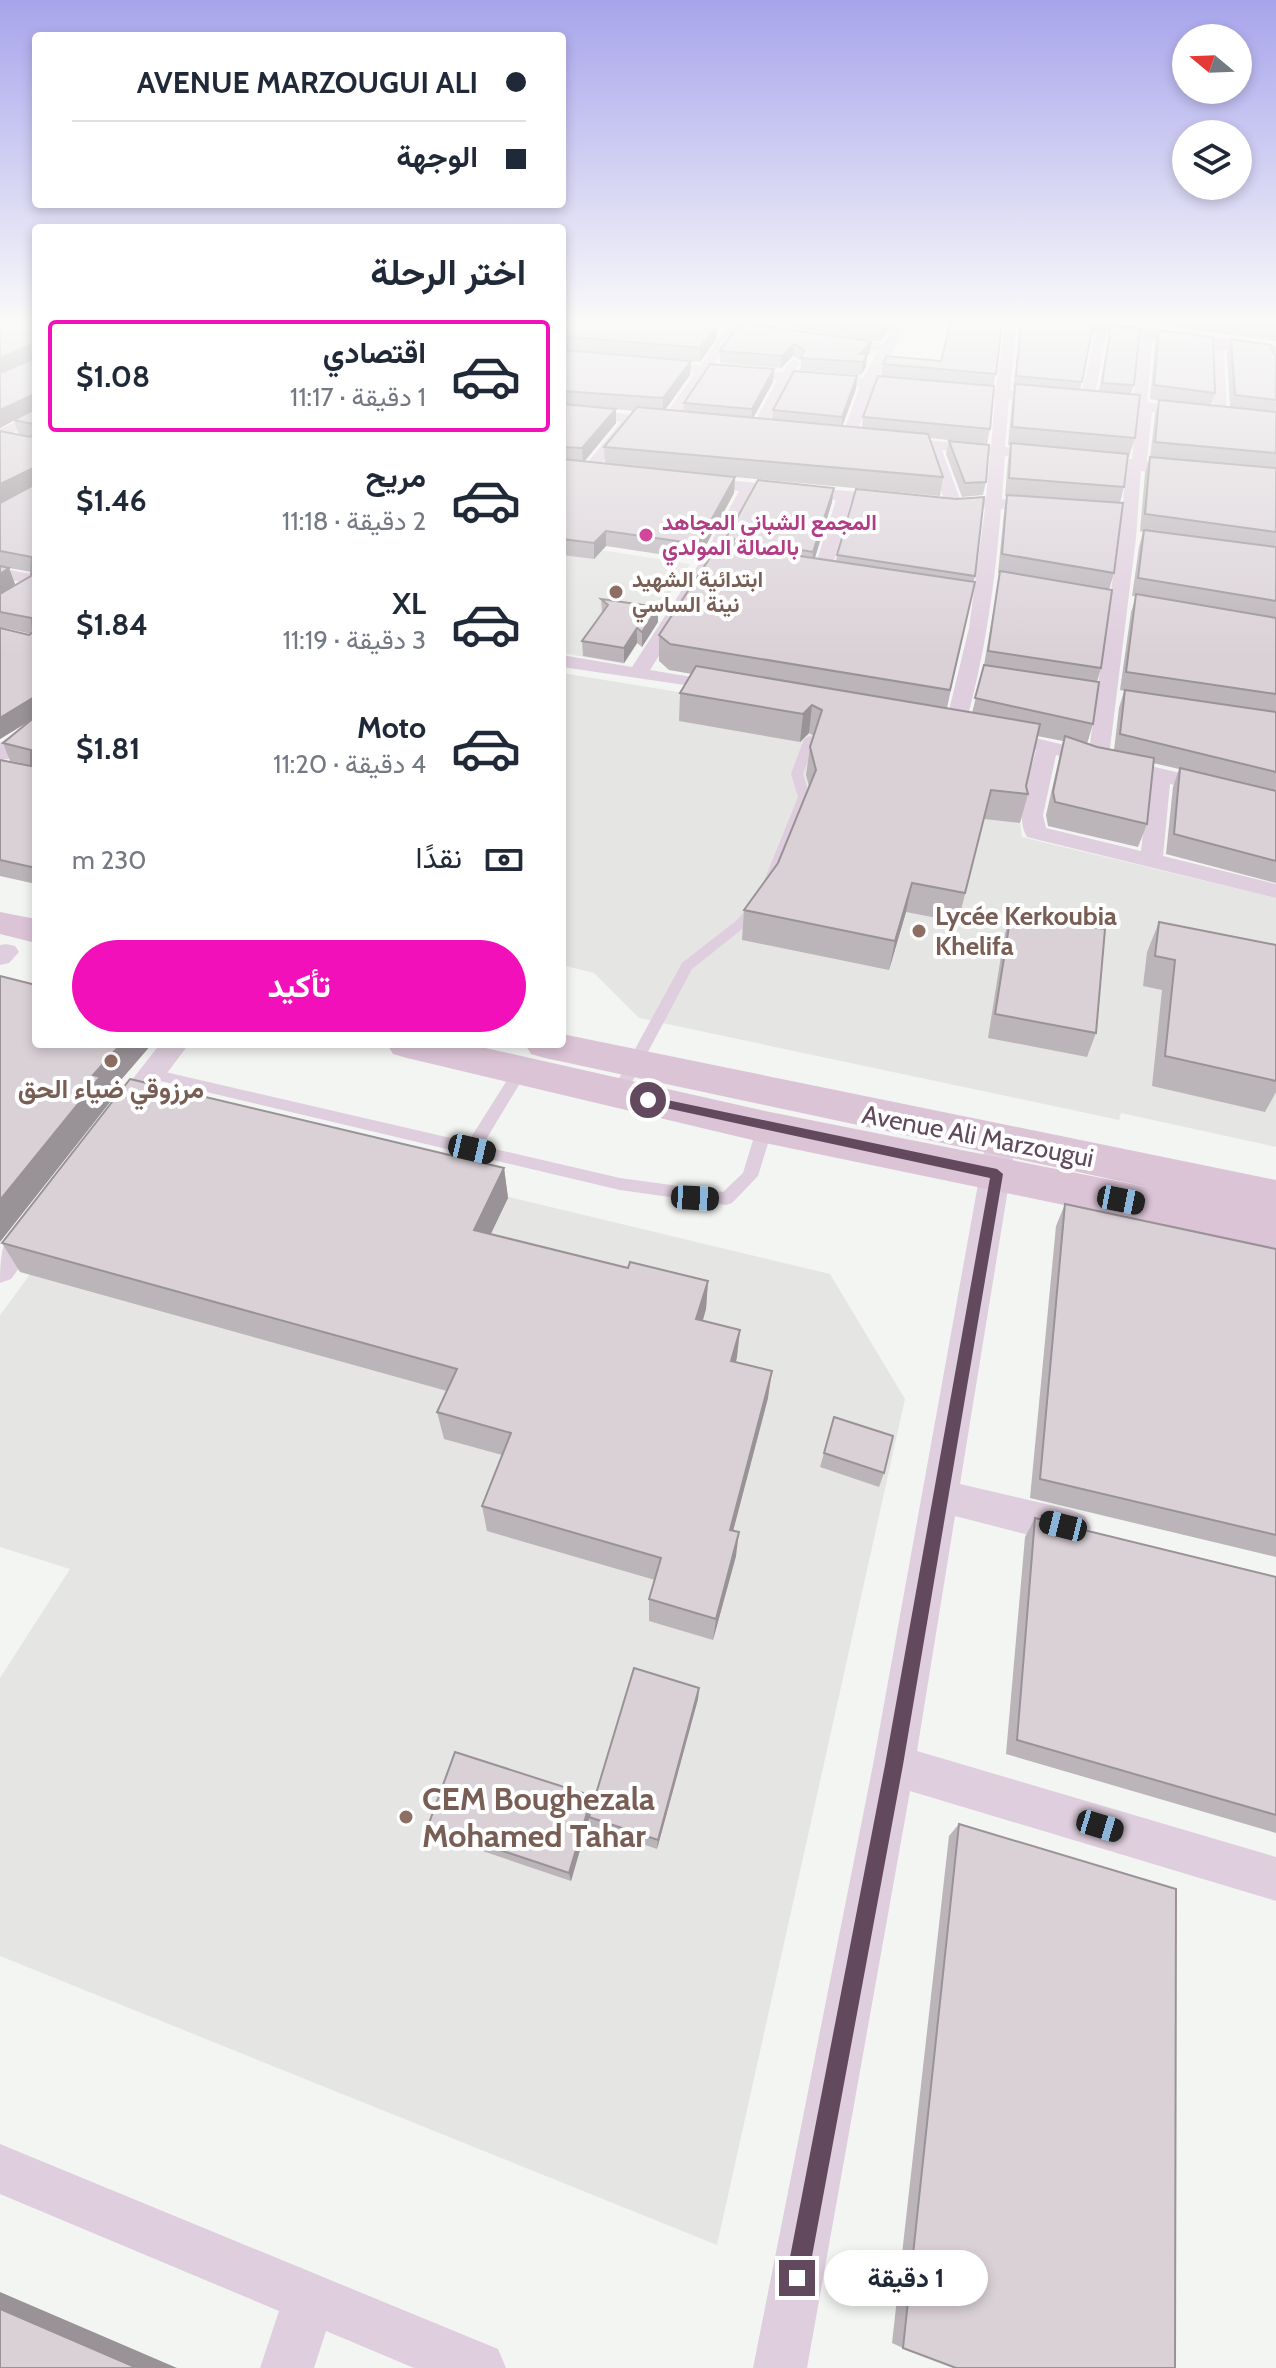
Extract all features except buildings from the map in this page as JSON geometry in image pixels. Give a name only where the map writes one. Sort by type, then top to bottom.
[{"type":"main road","points":[[8,948],[32,933]]},
{"type":"main road","name":"Avenue Ali Marzougui","points":[[446,1048],[533,1057],[770,1111],[999,1157],[1276,1197]]},
{"type":"main road","points":[[999,1157],[1276,1231]]},
{"type":"street","points":[[587,472],[618,435]]},
{"type":"street","points":[[855,435],[854,438],[1200,470]]},
{"type":"street","points":[[997,435],[991,503],[994,580],[976,600],[978,678],[963,728],[1048,745],[1098,762],[1276,803]]},
{"type":"street","points":[[1098,762],[1121,601],[1135,539],[1130,514],[1133,470],[1139,464],[1142,435]]},
{"type":"street","points":[[0,436],[25,444]]},
{"type":"street","points":[[932,444],[954,505]]},
{"type":"street","points":[[675,480],[954,505],[991,503],[1130,514]]},
{"type":"street","points":[[638,673],[719,560],[749,487]]},
{"type":"street","points":[[820,576],[845,496]]},
{"type":"street","points":[[0,573],[32,580]]},
{"type":"street","points":[[12,598],[32,584]]},
{"type":"street","points":[[566,662],[743,691]]},
{"type":"street","points":[[4,764],[32,729]]},
{"type":"street","points":[[1048,745],[1032,815],[1035,832],[1276,891]]},
{"type":"street","points":[[1151,861],[1160,777]]},
{"type":"street","points":[[105,1134],[172,1048]]},
{"type":"street","points":[[780,2368],[894,1765],[999,1157]]},
{"type":"street","points":[[0,1270],[11,1240],[49,1207]]},
{"type":"street","points":[[942,1496],[1109,1537]]},
{"type":"street","points":[[894,1765],[1276,1879]]},
{"type":"street","points":[[0,2169],[479,2368]]},
{"type":"street","points":[[287,2368],[310,2299]]},
{"type":"lane","points":[[625,1078],[687,966],[747,918],[766,891],[804,797],[797,774],[810,739]]},
{"type":"lane","points":[[472,1149],[533,1057]]},
{"type":"lane","points":[[152,1074],[620,1184],[726,1199],[750,1176],[770,1111]]},
{"type":"shaded area","name":"ابتدائية الشهيد نينة الساسي","points":[[566,545],[690,564],[624,664],[566,654]]},
{"type":"shaded area","name":"Lycée Kerkoubia Khelifa","points":[[566,674],[838,718],[811,788],[1020,822],[1022,837],[1276,898],[1276,1147],[1121,1113],[1119,1120],[639,1018],[594,973],[566,966]]},
{"type":"shaded area","name":"CEM Boughezala Mohamed Tahar","points":[[151,1111],[830,1274],[905,1399],[717,2245],[0,1956],[0,1678],[70,1569],[0,1547],[0,1315]]},
{"type":"place","name":"المجمع الشباني المجاهد بالصالة المولدي","points":[[646,535]]},
{"type":"place","name":"ابتدائية الشهيد نينة الساسي","points":[[616,592]]},
{"type":"place","name":"Lycée Kerkoubia Khelifa","points":[[919,931]]},
{"type":"place","name":"مرزوقي ضياء الحق","points":[[111,1061]]},
{"type":"place","name":"CEM Boughezala Mohamed Tahar","points":[[406,1817]]},
{"type":"route","points":[[648,1100],[997,1174],[894,1765],[797,2278]]}]
